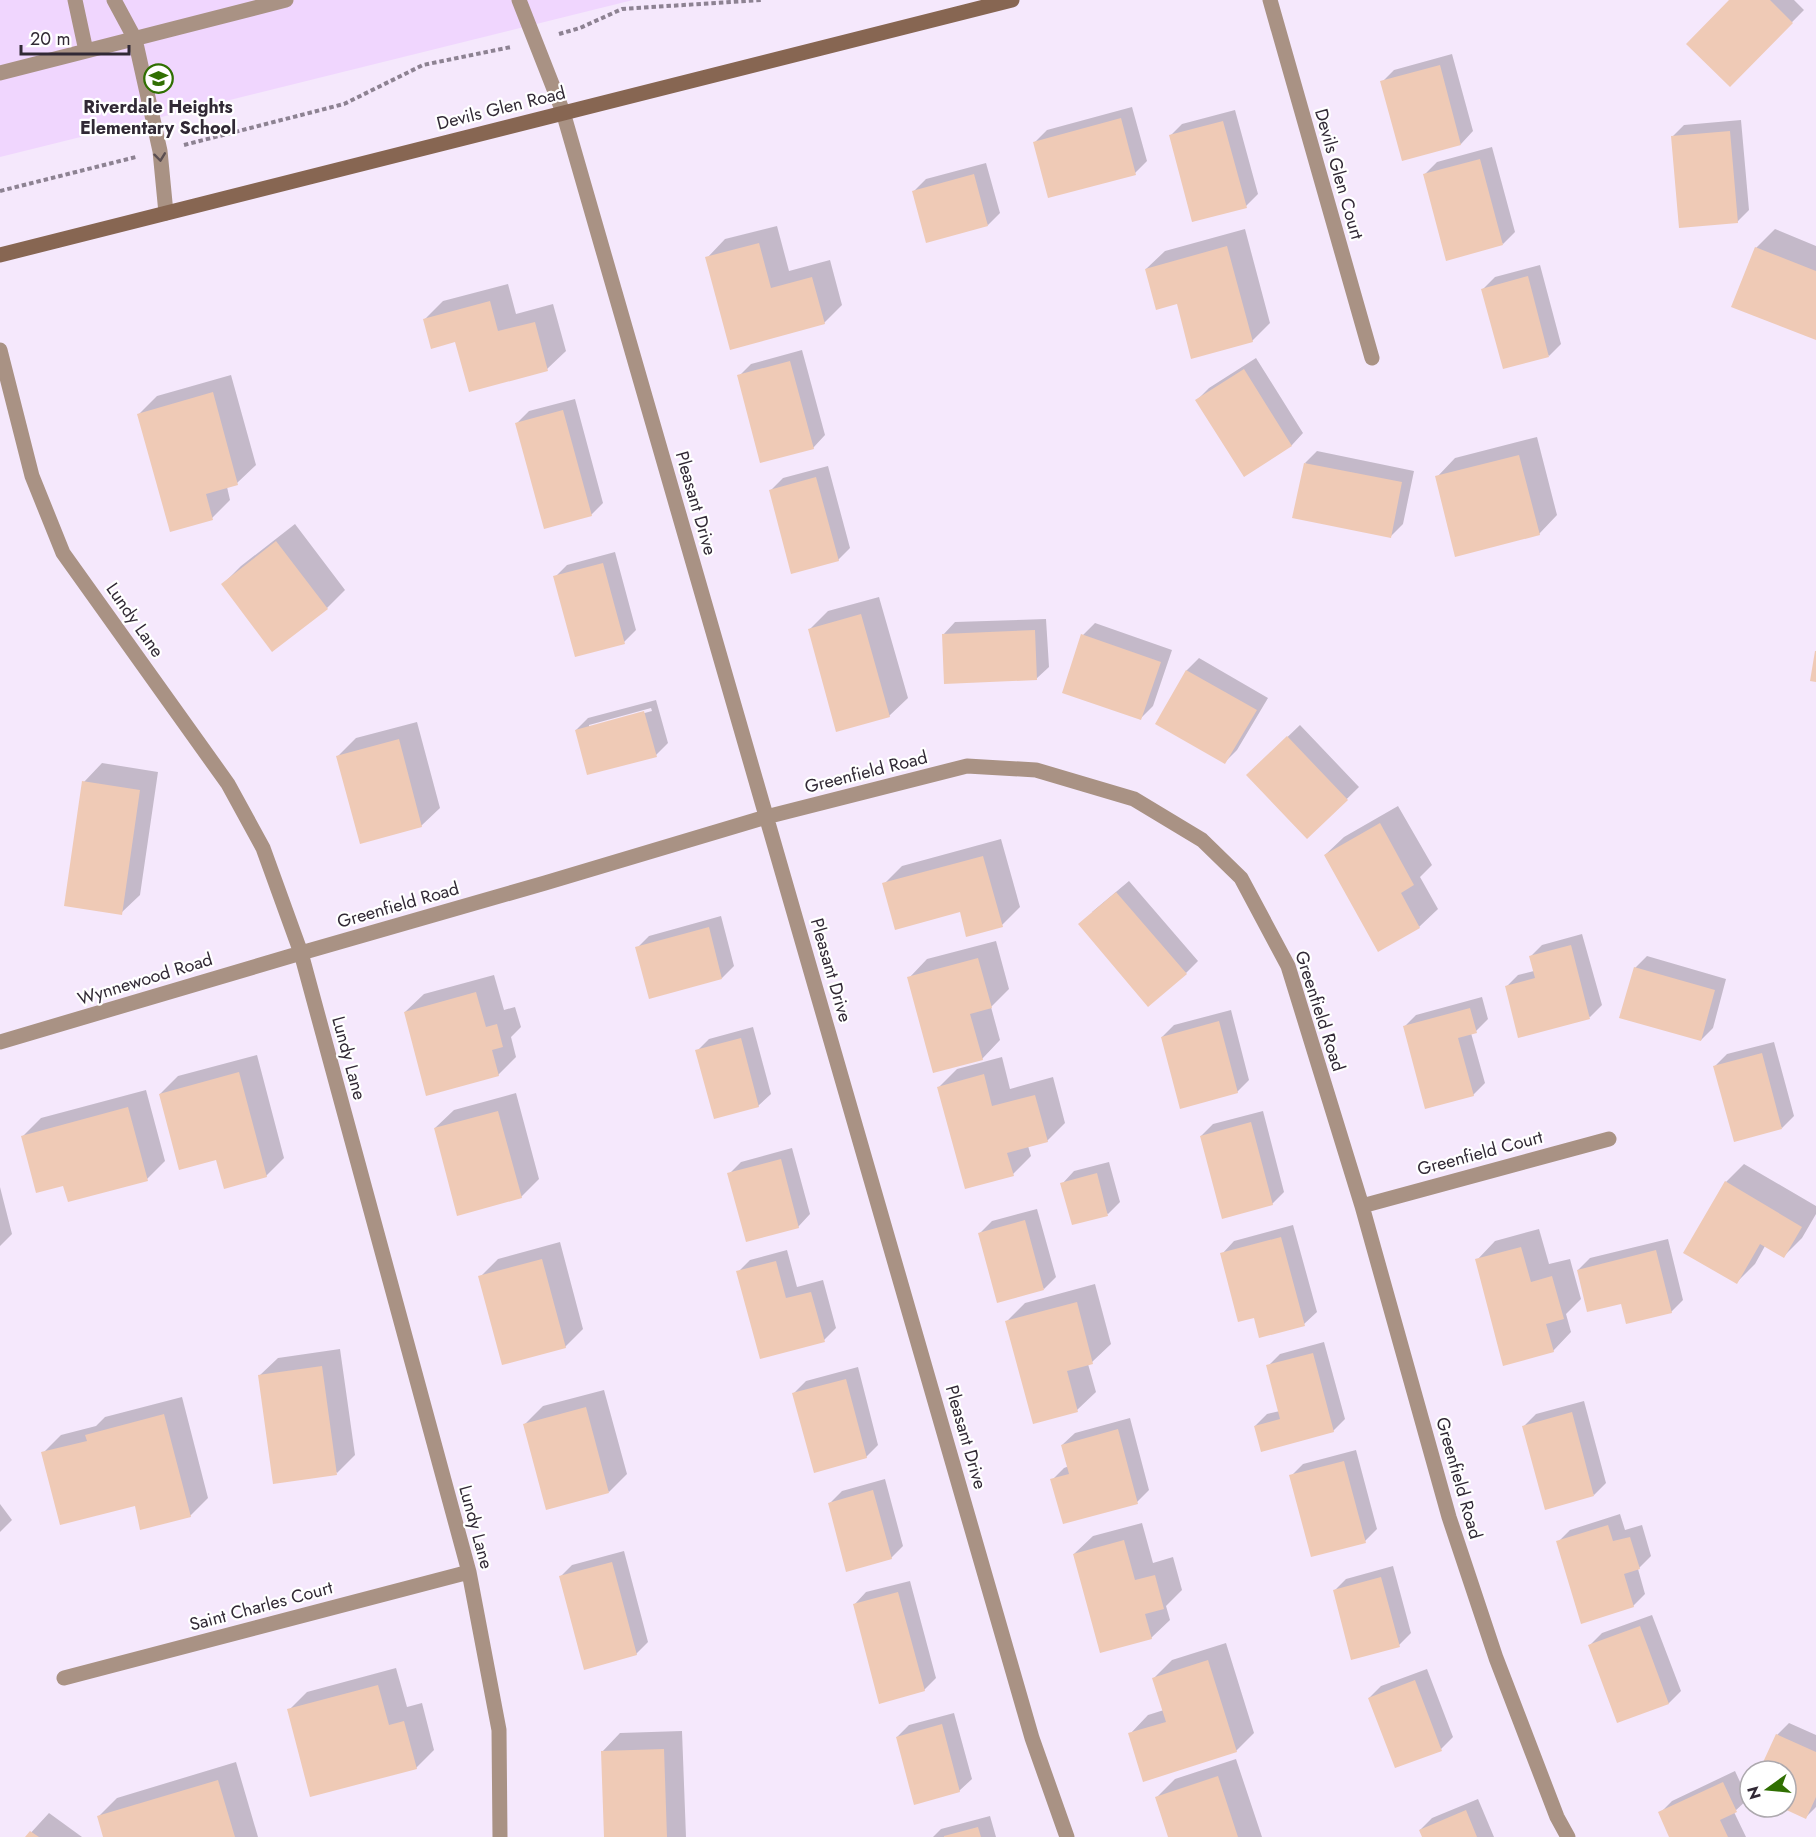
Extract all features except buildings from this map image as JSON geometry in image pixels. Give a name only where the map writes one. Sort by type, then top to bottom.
[{"type":"main road","name":"Devils Glen Road","points":[[0,255],[1012,0]]},
{"type":"street","points":[[75,0],[86,51]]},
{"type":"street","points":[[114,0],[135,39],[160,151],[166,213]]},
{"type":"street","points":[[0,73],[286,0]]},
{"type":"street","name":"Pleasant Drive","points":[[519,0],[563,112],[1032,1738],[1067,1837]]},
{"type":"street","name":"Devils Glen Court","points":[[1270,0],[1372,358]]},
{"type":"street","name":"Lundy Lane","points":[[0,350],[32,476],[63,553],[228,784],[264,848],[301,953],[468,1572],[499,1730],[500,1837]]},
{"type":"street","name":"Greenfield Road","points":[[301,953],[766,817],[967,766],[1036,770],[1134,799],[1202,840],[1241,878],[1288,966],[1362,1206],[1449,1517],[1496,1658],[1557,1818],[1568,1837]]},
{"type":"street","name":"Wynnewood Road","points":[[0,1042],[301,953]]},
{"type":"street","name":"Greenfield Court","points":[[1362,1206],[1609,1139]]},
{"type":"street","name":"Saint Charles Court","points":[[64,1678],[468,1572]]},
{"type":"path","points":[[0,191],[344,104],[423,65],[535,42],[580,28],[622,9],[761,0]]},
{"type":"shaded area","name":"Riverdale Heights Elementary School","points":[[0,0],[633,0],[0,157]]},
{"type":"place","name":"Riverdale Heights Elementary School","points":[[158,78]]}]
